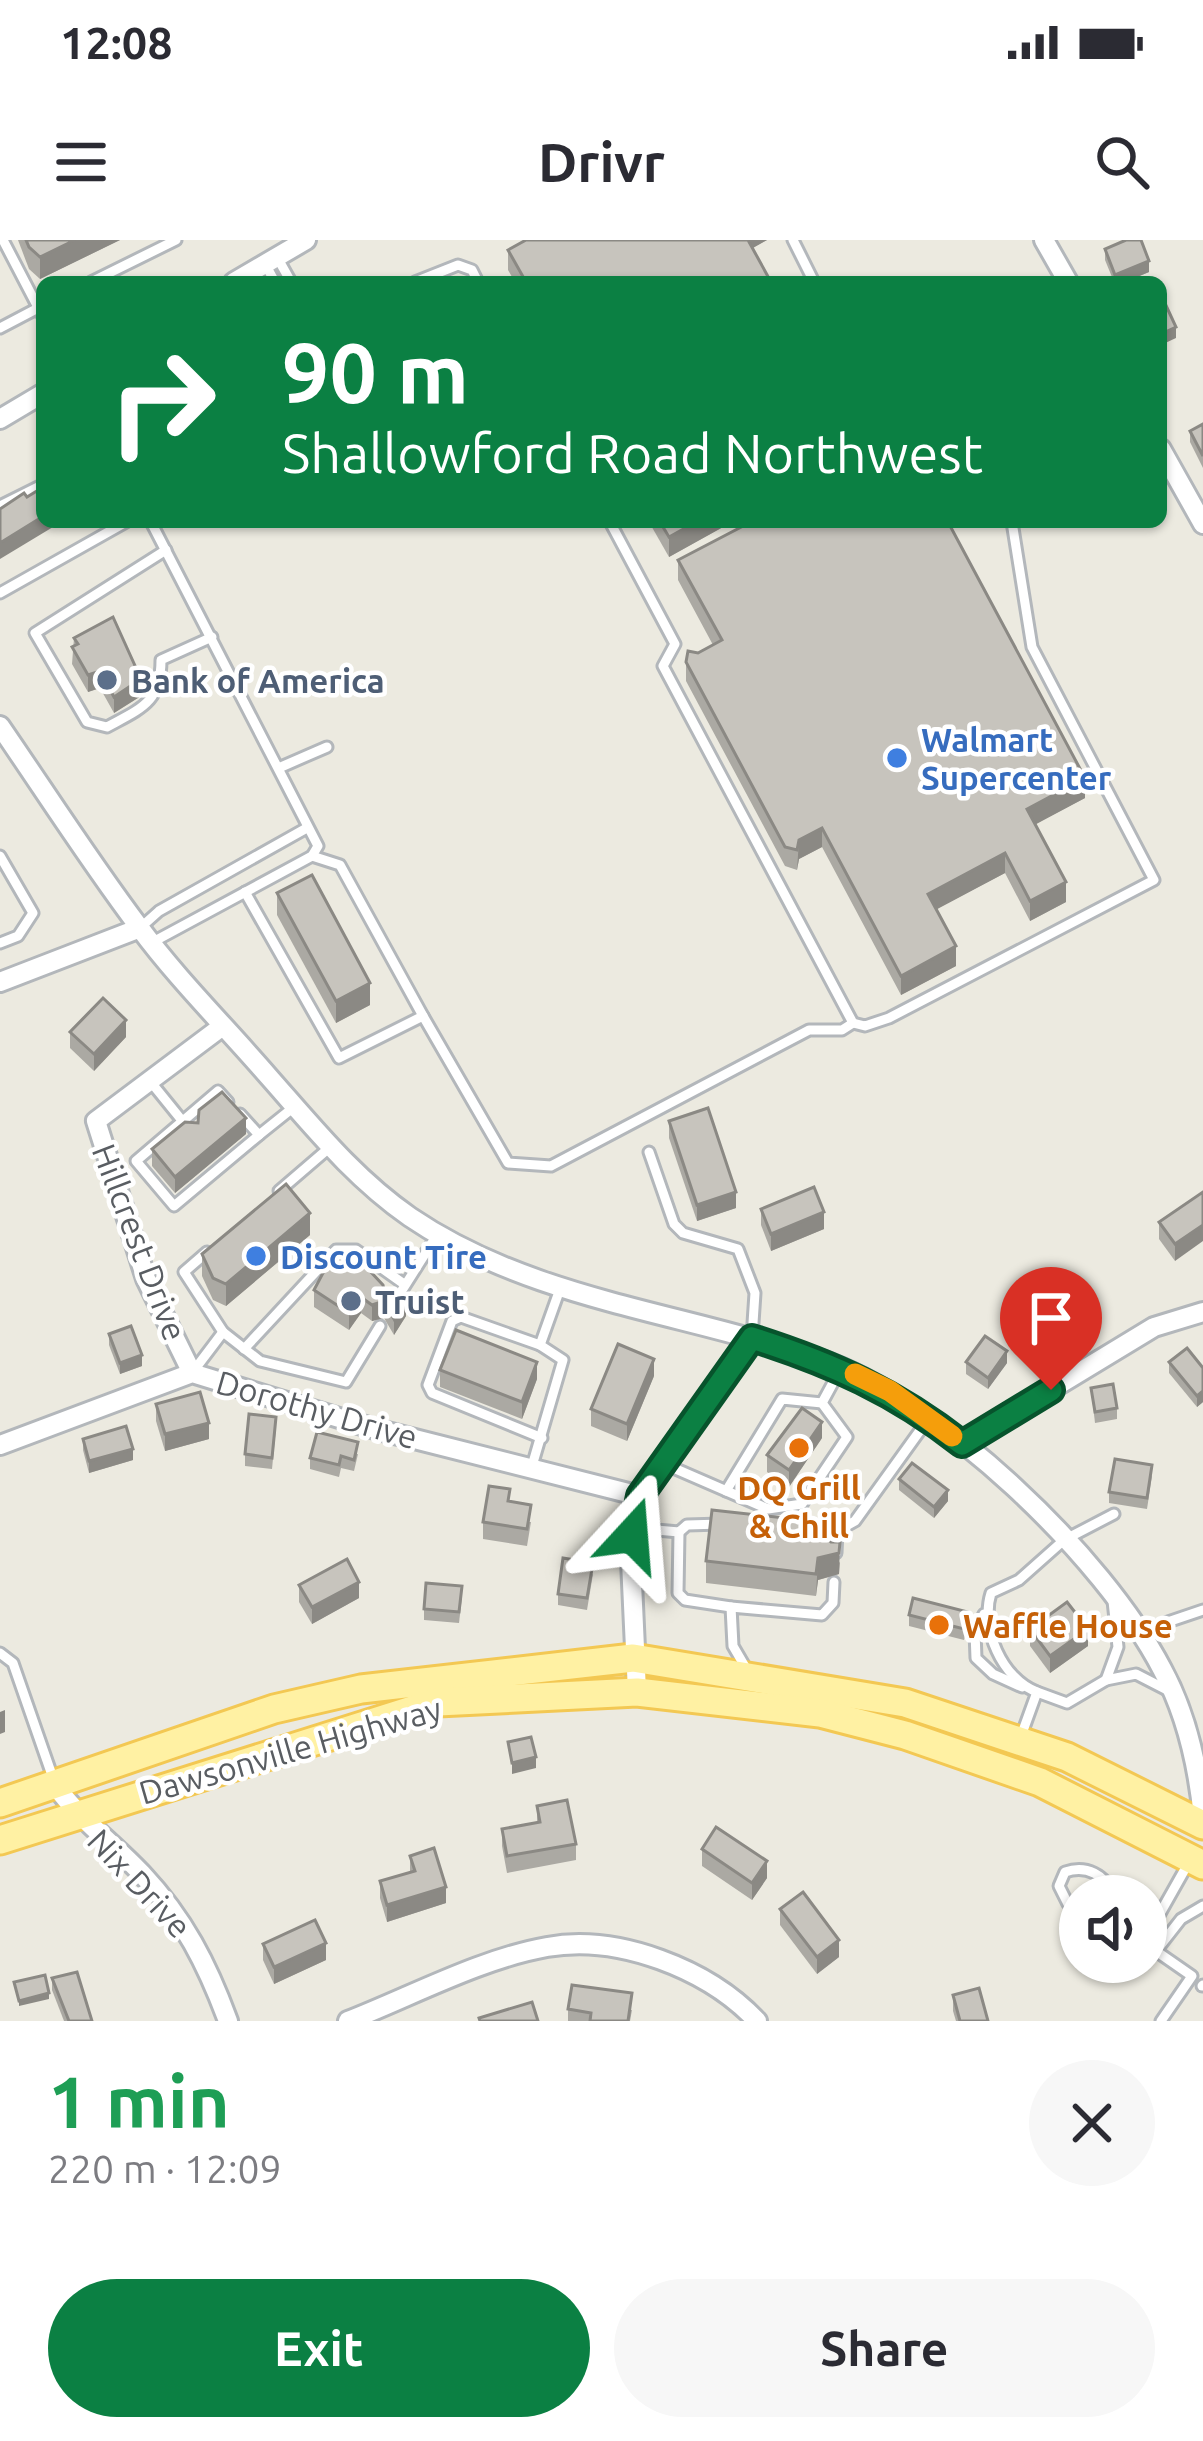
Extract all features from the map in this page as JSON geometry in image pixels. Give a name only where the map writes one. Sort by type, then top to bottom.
[{"type":"main road","name":"Dawsonville Highway","points":[[0,1803],[274,1709],[361,1689],[633,1658],[905,1703],[1020,1739],[1203,1823]]},
{"type":"main road","name":"Dawsonville Highway","points":[[0,1840],[438,1702],[637,1692],[820,1713],[904,1735],[1040,1782],[1197,1861]]},
{"type":"street","points":[[272,268],[306,240]]},
{"type":"street","points":[[1044,240],[1065,276]]},
{"type":"street","points":[[0,419],[36,398]]},
{"type":"street","points":[[1167,460],[1203,524]]},
{"type":"street","points":[[0,726],[145,936],[220,1028],[329,1148],[437,1234],[560,1289],[752,1338],[841,1368],[929,1418],[1064,1540],[1141,1631],[1172,1693],[1198,1773],[1203,1823],[1197,1861]]},
{"type":"street","points":[[0,982],[145,936]]},
{"type":"street","name":"Hillcrest Drive","points":[[192,1372],[146,1279],[96,1121],[220,1028]]},
{"type":"street","points":[[962,1444],[1154,1328],[1203,1312]]},
{"type":"street","points":[[637,1692],[634,1528],[640,1496],[752,1338]]},
{"type":"street","name":"Dorothy Drive","points":[[0,1444],[192,1372],[375,1429],[640,1496]]},
{"type":"street","name":"Nix Drive","points":[[55,1786],[76,1814],[141,1873],[188,1928],[228,2021]]},
{"type":"street","points":[[348,2021],[520,1954],[578,1946],[673,1964],[722,1991],[757,2021]]},
{"type":"lane","points":[[3,240],[36,301]]},
{"type":"lane","points":[[103,276],[176,240]]},
{"type":"lane","points":[[793,240],[811,276]]},
{"type":"lane","points":[[430,276],[458,265],[475,276]]},
{"type":"lane","points":[[0,328],[36,312]]},
{"type":"lane","points":[[0,506],[36,488]]},
{"type":"lane","points":[[103,528],[106,533]]},
{"type":"lane","points":[[0,593],[115,528]]},
{"type":"lane","points":[[145,936],[159,911],[305,829],[309,820],[155,528]]},
{"type":"lane","points":[[613,528],[675,644],[663,666],[853,1023]]},
{"type":"lane","points":[[145,936],[312,856],[340,865],[492,1140],[508,1163],[526,1168],[551,1166],[809,1030],[842,1030],[853,1023],[866,1026],[889,1018],[1154,880],[1032,647],[1013,528]]},
{"type":"lane","points":[[166,550],[35,633],[87,722],[107,727],[152,703],[161,687],[161,660],[212,637]]},
{"type":"lane","points":[[280,767],[327,747]]},
{"type":"lane","points":[[305,829],[316,838],[312,856]]},
{"type":"lane","points":[[0,856],[33,913],[18,936],[0,943]]},
{"type":"lane","points":[[245,892],[339,1058],[423,1016]]},
{"type":"lane","points":[[150,1081],[192,1132]]},
{"type":"lane","points":[[259,1135],[218,1091],[136,1161],[174,1206],[218,1163],[259,1135],[294,1107]]},
{"type":"lane","points":[[196,1108],[207,1120]]},
{"type":"lane","points":[[152,1146],[162,1157]]},
{"type":"lane","points":[[274,1195],[329,1148]]},
{"type":"lane","points":[[649,1152],[674,1224],[683,1233],[738,1249],[755,1293],[752,1338]]},
{"type":"lane","points":[[392,1306],[437,1234]]},
{"type":"lane","points":[[220,1241],[184,1272],[223,1332],[260,1361],[346,1382],[380,1326]]},
{"type":"lane","points":[[244,1349],[336,1250],[356,1250],[404,1284]]},
{"type":"lane","points":[[540,1345],[560,1289]]},
{"type":"lane","points":[[532,1466],[542,1438],[563,1360],[540,1345],[461,1317],[452,1321],[428,1384],[431,1393],[542,1438]]},
{"type":"lane","points":[[192,1372],[223,1332]]},
{"type":"lane","points":[[822,1403],[841,1368]]},
{"type":"lane","points":[[662,1463],[726,1491],[768,1509],[802,1504],[847,1437],[822,1403],[782,1399],[726,1491]]},
{"type":"lane","points":[[796,1529],[837,1531],[855,1521],[929,1418]]},
{"type":"lane","points":[[1114,1514],[1064,1540],[1019,1580],[991,1593],[975,1632],[976,1658],[993,1674],[1067,1703],[1106,1680],[1136,1674],[1172,1693]]},
{"type":"lane","points":[[634,1528],[679,1532],[687,1525],[730,1525]]},
{"type":"lane","points":[[836,1556],[837,1531]]},
{"type":"lane","points":[[679,1532],[679,1593],[685,1600],[822,1615],[833,1603],[834,1582]]},
{"type":"lane","points":[[1106,1680],[1118,1647],[1113,1596]]},
{"type":"lane","points":[[731,1607],[733,1646],[750,1675]]},
{"type":"lane","points":[[1141,1631],[1203,1610]]},
{"type":"lane","points":[[984,1614],[995,1648],[1024,1688]]},
{"type":"lane","points":[[0,1653],[14,1663],[55,1786]]},
{"type":"lane","points":[[1020,1739],[1037,1692]]},
{"type":"lane","points":[[1167,1906],[1197,1861]]},
{"type":"lane","points":[[1064,1875],[1078,1868],[1098,1875]]},
{"type":"lane","points":[[1167,1937],[1181,1919],[1203,1906]]},
{"type":"lane","points":[[1167,1959],[1203,1986]]},
{"type":"lane","points":[[1164,2020],[1192,1976]]},
{"type":"building","points":[[26,240],[75,240],[40,257]]},
{"type":"building","points":[[526,240],[748,240],[768,276],[523,276],[508,250]]},
{"type":"building","points":[[1126,240],[1141,240],[1149,261],[1115,275],[1105,249]]},
{"type":"building","points":[[1167,308],[1176,327],[1167,331]]},
{"type":"building","points":[[1203,424],[1203,456],[1190,431]]},
{"type":"building","points":[[36,491],[36,521],[0,543],[0,509],[24,493],[27,497]]},
{"type":"building","points":[[664,528],[685,528],[669,537]]},
{"type":"building","name":"Walmart Supercenter","points":[[739,528],[951,528],[1085,778],[1027,809],[1066,882],[1030,901],[1005,853],[928,894],[956,946],[901,976],[822,828],[799,840],[797,850],[785,847],[686,662],[688,651],[698,653],[722,640],[678,560]]},
{"type":"building","name":"Bank of America","points":[[113,617],[141,679],[114,697],[100,671],[88,675],[72,647],[78,644],[74,638]]},
{"type":"building","points":[[312,875],[370,983],[336,1001],[277,893]]},
{"type":"building","points":[[103,998],[126,1020],[94,1054],[70,1032]]},
{"type":"building","points":[[222,1092],[246,1118],[175,1177],[152,1149],[185,1122],[198,1123],[199,1110]]},
{"type":"building","points":[[708,1108],[736,1192],[697,1205],[669,1121]]},
{"type":"building","points":[[286,1184],[310,1213],[226,1284],[213,1278],[202,1254]]},
{"type":"building","points":[[814,1187],[824,1212],[771,1234],[761,1209]]},
{"type":"building","points":[[1203,1192],[1203,1225],[1175,1244],[1159,1222]]},
{"type":"building","points":[[352,1250],[373,1263],[368,1269],[383,1285],[385,1296],[406,1300],[394,1319],[384,1301],[372,1305],[361,1297],[349,1313],[314,1290],[332,1256],[340,1251],[348,1256]]},
{"type":"building","points":[[131,1326],[142,1355],[120,1363],[109,1334]]},
{"type":"building","points":[[456,1330],[537,1362],[522,1402],[440,1370]]},
{"type":"building","points":[[985,1336],[1007,1351],[988,1378],[966,1362]]},
{"type":"building","points":[[618,1344],[654,1359],[627,1424],[591,1409]]},
{"type":"building","points":[[1187,1348],[1203,1368],[1203,1391],[1197,1396],[1169,1362]]},
{"type":"building","points":[[1113,1384],[1117,1408],[1095,1412],[1091,1388]]},
{"type":"building","points":[[200,1392],[209,1423],[165,1434],[156,1404]]},
{"type":"building","points":[[802,1408],[822,1422],[789,1470],[767,1455]]},
{"type":"building","points":[[249,1414],[276,1417],[272,1458],[245,1454]]},
{"type":"building","points":[[126,1426],[133,1449],[89,1461],[83,1439]]},
{"type":"building","points":[[317,1432],[358,1442],[354,1460],[341,1456],[339,1465],[310,1458]]},
{"type":"building","points":[[1115,1459],[1152,1465],[1147,1498],[1109,1492]]},
{"type":"building","points":[[912,1463],[948,1490],[934,1507],[899,1479]]},
{"type":"building","points":[[489,1486],[510,1489],[508,1501],[531,1505],[527,1529],[483,1522]]},
{"type":"building","points":[[712,1510],[822,1522],[821,1532],[831,1542],[840,1542],[839,1553],[818,1558],[816,1574],[706,1561]]},
{"type":"building","points":[[563,1558],[593,1563],[587,1598],[558,1594]]},
{"type":"building","points":[[347,1559],[359,1582],[312,1607],[299,1585]]},
{"type":"building","points":[[426,1583],[462,1586],[459,1612],[424,1609]]},
{"type":"building","points":[[913,1598],[968,1612],[964,1629],[909,1615]]},
{"type":"building","points":[[1067,1602],[1088,1629],[1050,1656],[1030,1629]]},
{"type":"building","points":[[531,1737],[536,1757],[512,1763],[508,1742]]},
{"type":"building","points":[[567,1800],[576,1844],[507,1856],[502,1829],[540,1822],[537,1806]]},
{"type":"building","points":[[716,1827],[767,1861],[752,1883],[702,1849]]},
{"type":"building","points":[[434,1848],[446,1887],[387,1905],[380,1881],[415,1871],[410,1856]]},
{"type":"building","points":[[803,1892],[839,1940],[817,1957],[780,1909]]},
{"type":"building","points":[[315,1920],[326,1943],[274,1967],[263,1944]]},
{"type":"building","points":[[77,1972],[92,2021],[69,2021],[52,1978]]},
{"type":"building","points":[[45,1975],[49,1993],[19,2001],[14,1982]]},
{"type":"building","points":[[572,1985],[632,1993],[628,2021],[590,2021],[591,2013],[568,2009]]},
{"type":"building","points":[[979,1988],[988,2021],[960,2021],[953,1995]]},
{"type":"building","points":[[532,2002],[538,2021],[479,2018]]},
{"type":"slow traffic","points":[[855,1374],[890,1391],[952,1436]]},
{"type":"place","name":"Bank of America","points":[[107,680]]},
{"type":"place","name":"Walmart Supercenter","points":[[897,758]]},
{"type":"place","name":"Discount Tire","points":[[256,1256]]},
{"type":"place","name":"Truist","points":[[351,1301]]},
{"type":"place","name":"DQ Grill & Chill","points":[[799,1448]]},
{"type":"place","name":"Waffle House","points":[[939,1625]]},
{"type":"route","points":[[632,1535],[640,1496],[752,1338],[824,1360],[890,1391],[962,1444],[1051,1390]]}]
